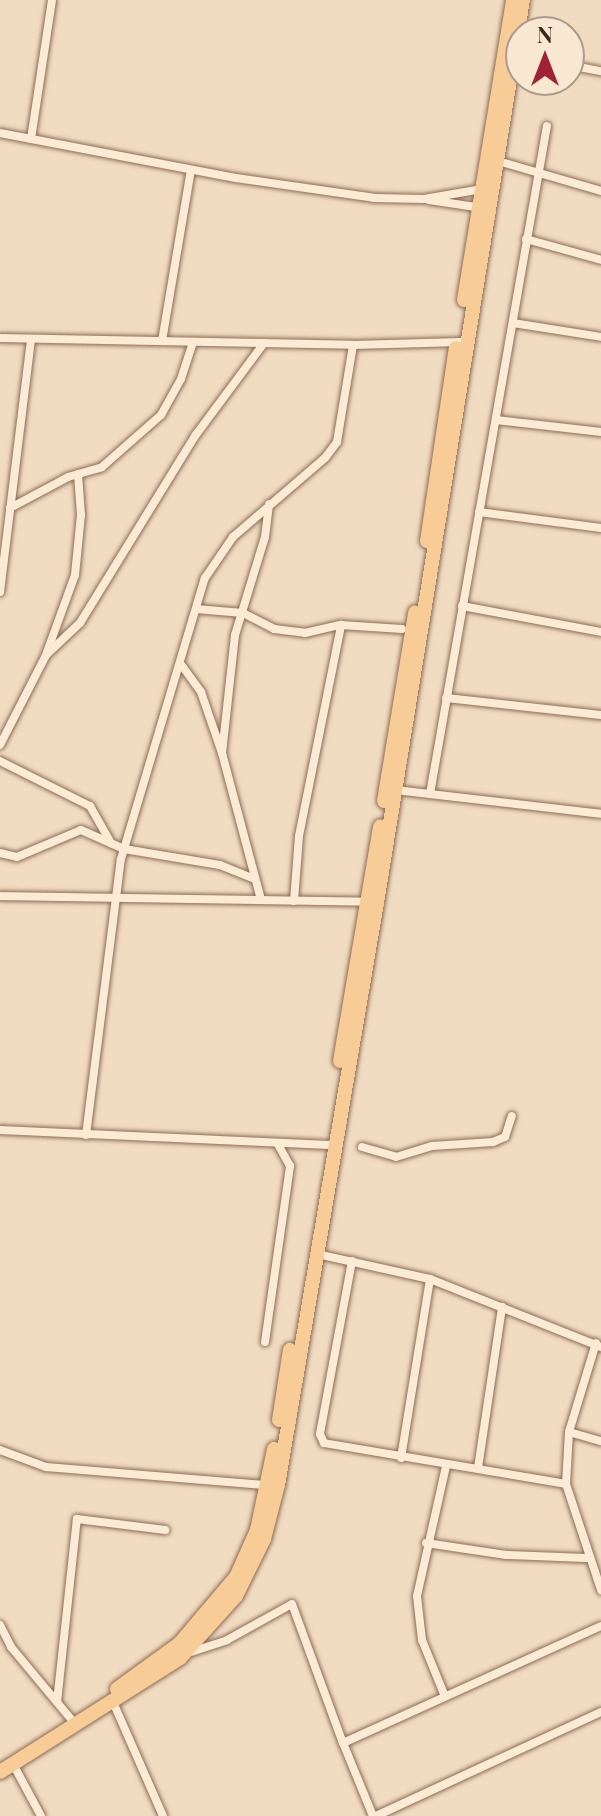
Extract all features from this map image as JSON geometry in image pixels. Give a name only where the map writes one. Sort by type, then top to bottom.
[{"type":"main road","points":[[485,209],[482,189],[513,0]]},
{"type":"main road","points":[[4,1765],[113,1702],[180,1658],[236,1596],[264,1539],[278,1485],[317,1254],[367,902],[461,342],[510,96]]},
{"type":"main road","points":[[4,1765],[160,1660],[220,1600],[250,1547],[267,1485],[395,790],[461,342]]},
{"type":"street","points":[[31,139],[52,0]]},
{"type":"street","points":[[430,794],[547,126]]},
{"type":"street","points":[[0,133],[191,170],[374,198],[424,199],[485,209]]},
{"type":"street","points":[[498,161],[601,191]]},
{"type":"street","points":[[162,341],[191,170]]},
{"type":"street","points":[[424,199],[482,189]]},
{"type":"street","points":[[526,239],[601,260]]},
{"type":"street","points":[[513,323],[601,337]]},
{"type":"street","points":[[0,338],[353,345],[461,342]]},
{"type":"street","points":[[0,592],[31,339]]},
{"type":"street","points":[[10,508],[78,474],[102,467],[161,415],[181,379],[193,342]]},
{"type":"street","points":[[46,655],[80,623],[195,436],[264,343]]},
{"type":"street","points":[[86,1135],[124,849],[196,609],[215,557],[269,504],[325,458],[337,442],[353,345]]},
{"type":"street","points":[[496,420],[601,432]]},
{"type":"street","points":[[0,745],[46,655],[75,575],[81,515],[78,474]]},
{"type":"street","points":[[222,753],[235,635],[269,504]]},
{"type":"street","points":[[479,512],[601,528]]},
{"type":"street","points":[[462,606],[601,632]]},
{"type":"street","points":[[196,609],[243,613],[274,629],[305,633],[341,625],[402,629]]},
{"type":"street","points":[[294,901],[299,836],[341,625]]},
{"type":"street","points":[[180,663],[201,692],[222,753],[261,900]]},
{"type":"street","points":[[446,698],[601,715]]},
{"type":"street","points":[[0,761],[90,806],[111,843]]},
{"type":"street","points":[[395,790],[601,814]]},
{"type":"street","points":[[0,853],[17,857],[81,830],[124,849],[220,865],[253,878]]},
{"type":"street","points":[[0,896],[367,902]]},
{"type":"street","points":[[362,1147],[396,1157],[432,1146],[493,1142],[505,1137],[512,1116]]},
{"type":"street","points":[[0,1130],[331,1144]]},
{"type":"street","points":[[265,1342],[290,1166],[277,1143]]},
{"type":"street","points":[[317,1254],[430,1279],[598,1345],[569,1432],[566,1484],[601,1590]]},
{"type":"street","points":[[352,1261],[321,1440],[401,1458],[566,1484]]},
{"type":"street","points":[[401,1458],[430,1279]]},
{"type":"street","points":[[478,1468],[502,1307]]},
{"type":"street","points":[[569,1432],[601,1441]]},
{"type":"street","points":[[0,1450],[46,1467],[267,1485]]},
{"type":"street","points":[[444,1694],[422,1640],[417,1596],[426,1543],[446,1466]]},
{"type":"street","points":[[57,1702],[77,1519],[165,1530]]},
{"type":"street","points":[[426,1543],[506,1555],[588,1558]]},
{"type":"street","points":[[180,1658],[227,1640],[292,1604],[343,1743],[375,1816],[601,1712]]},
{"type":"street","points":[[0,1625],[11,1647],[71,1719]]},
{"type":"street","points":[[343,1743],[444,1694],[601,1626]]},
{"type":"street","points":[[0,1655],[11,1647]]},
{"type":"street","points":[[113,1702],[163,1816]]},
{"type":"street","points":[[4,1765],[41,1816]]}]
